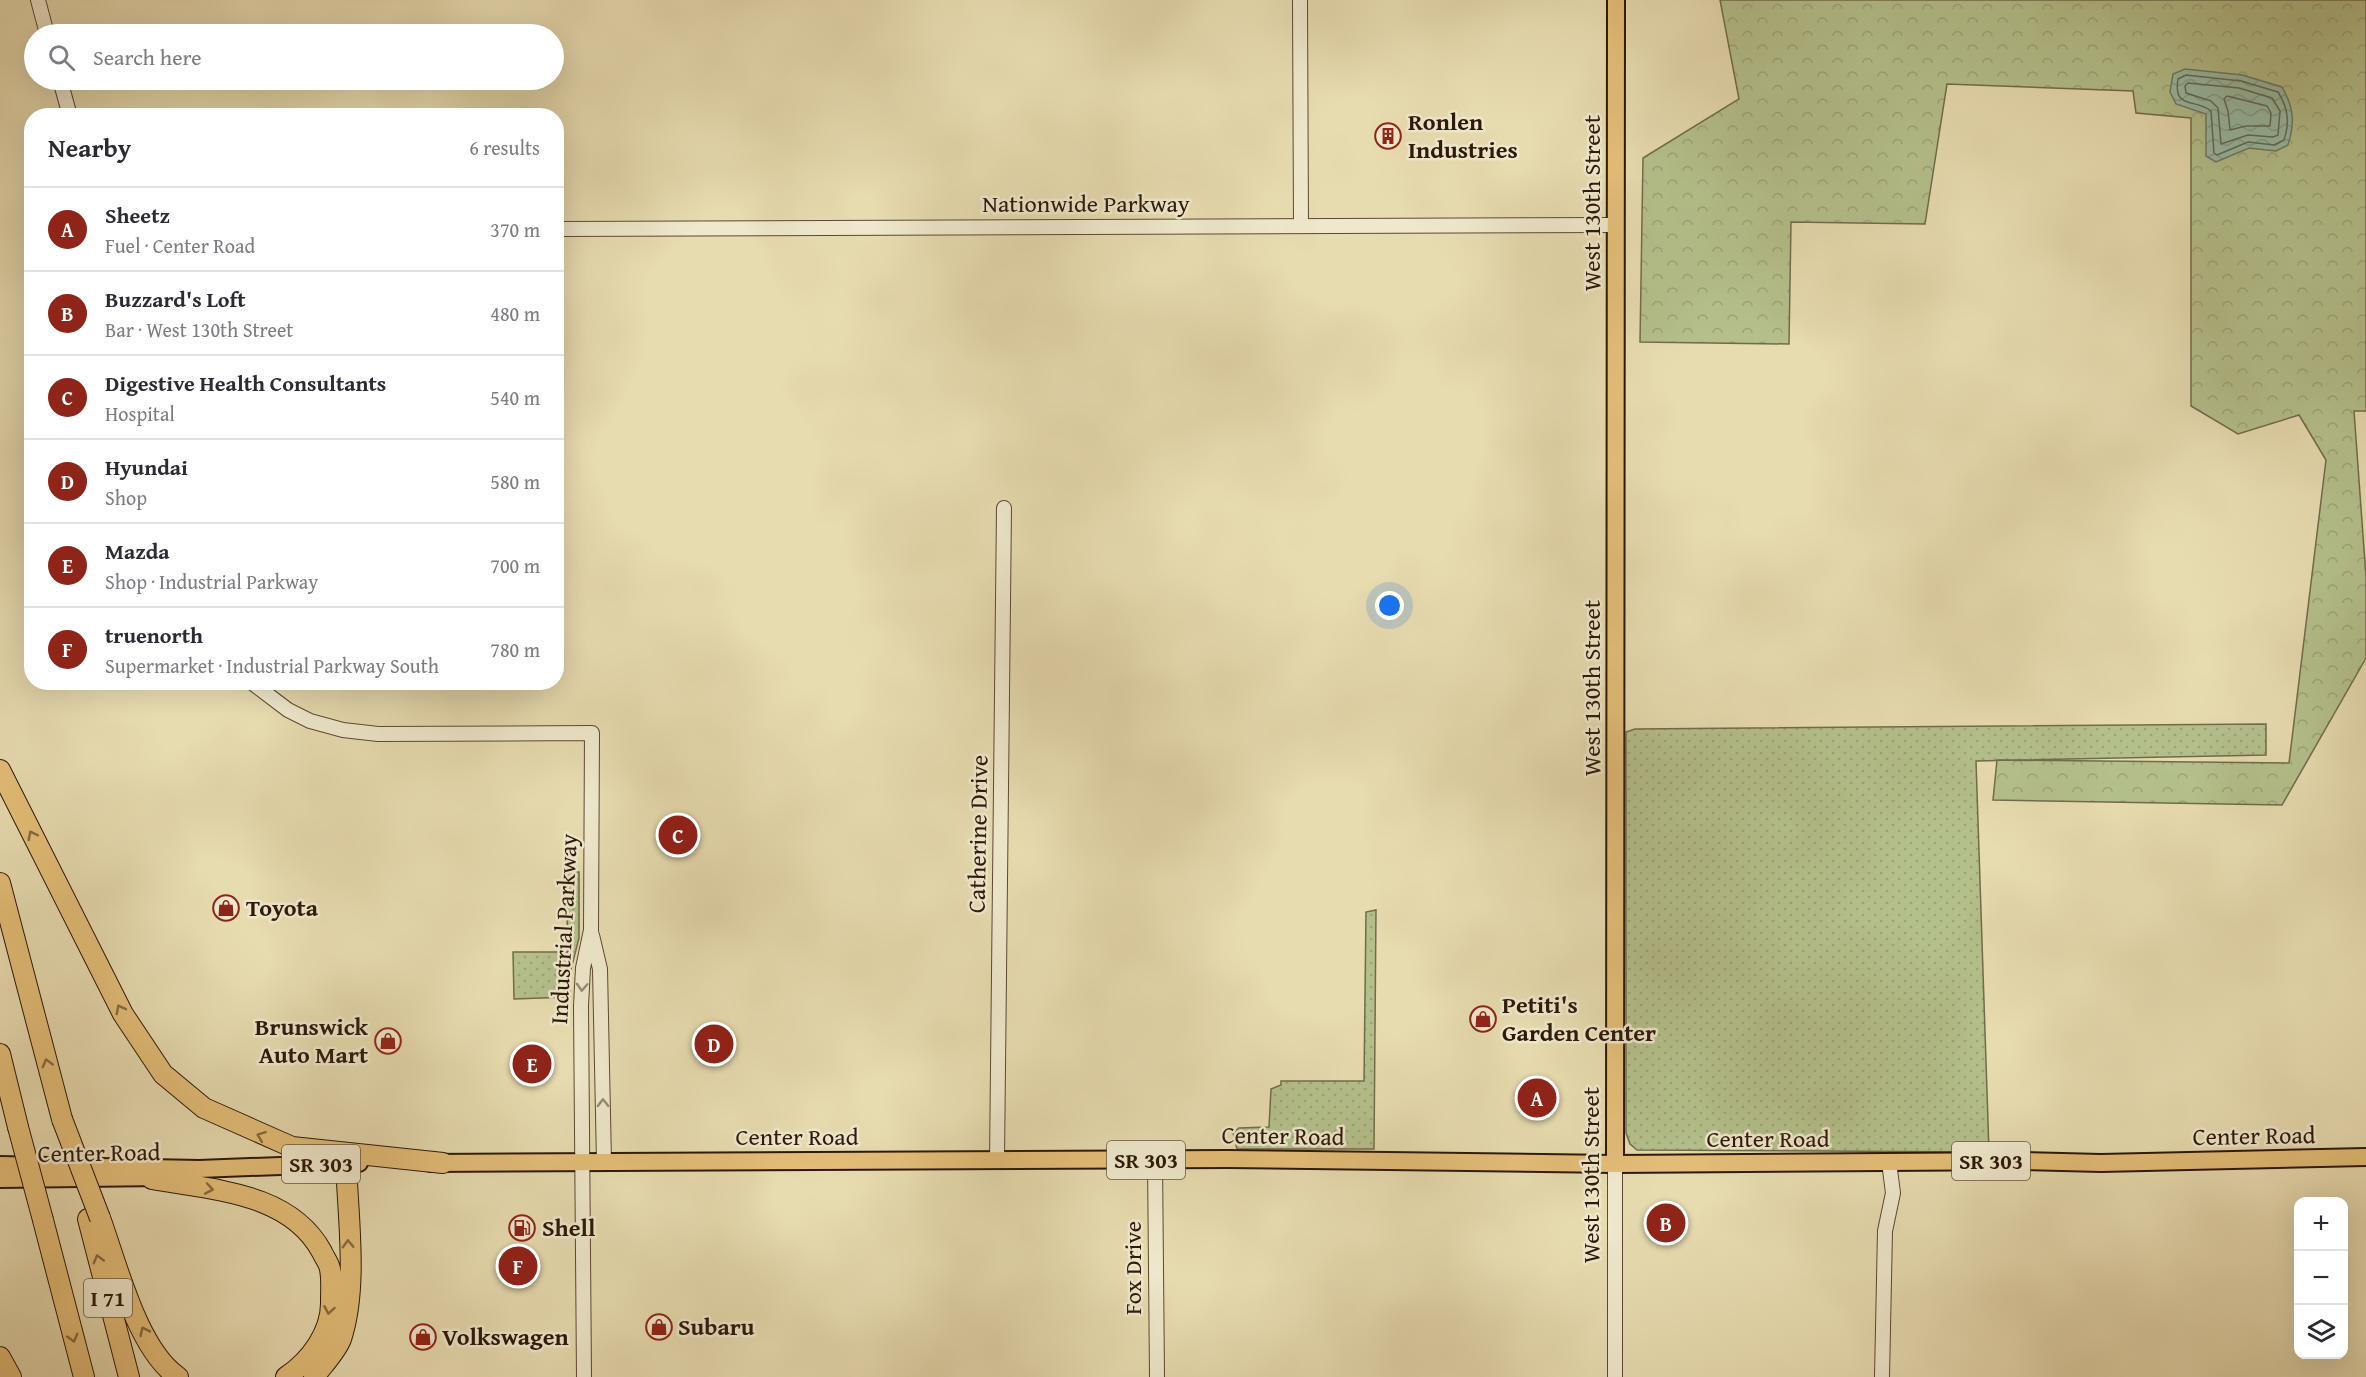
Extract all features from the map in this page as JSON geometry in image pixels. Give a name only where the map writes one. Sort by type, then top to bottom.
[{"type":"highway","points":[[0,770],[123,1014],[163,1074],[204,1108],[292,1148],[443,1163]]},
{"type":"highway","points":[[0,882],[62,1119],[94,1219],[155,1355],[178,1377]]},
{"type":"highway","name":"I 71","points":[[0,1054],[84,1377]]},
{"type":"highway","points":[[314,1377],[340,1341],[347,1308],[349,1271],[346,1163]]},
{"type":"highway","points":[[152,1179],[244,1196],[281,1209],[313,1236],[330,1269],[331,1308],[321,1340],[303,1366],[286,1377]]},
{"type":"highway","name":"I 71","points":[[94,1219],[129,1377]]},
{"type":"highway","points":[[0,1357],[11,1377]]},
{"type":"main road","name":"West 130th Street","points":[[1615,1164],[1616,0]]},
{"type":"main road","name":"Center Road","points":[[0,1165],[199,1169],[346,1163],[1155,1160],[1889,1167],[2366,1157]]},
{"type":"main road","name":"Center Road","points":[[0,1179],[152,1179],[199,1169]]},
{"type":"street","points":[[38,0],[44,24]]},
{"type":"street","points":[[1300,0],[1300,226]]},
{"type":"street","points":[[63,90],[68,108]]},
{"type":"street","name":"Nationwide Parkway","points":[[564,229],[1616,225]]},
{"type":"street","name":"Catherine Drive","points":[[997,1160],[1004,508]]},
{"type":"street","name":"Industrial Parkway","points":[[262,690],[288,710],[310,721],[343,730],[378,734],[592,733],[591,930],[583,968],[581,1006],[584,1377]]},
{"type":"street","points":[[591,930],[600,969],[604,1162]]},
{"type":"street","name":"Fox Drive","points":[[1155,1160],[1157,1377]]},
{"type":"street","name":"West 130th Street","points":[[1615,1164],[1615,1377]]},
{"type":"street","points":[[1882,1377],[1885,1231],[1890,1202],[1885,1193],[1884,1181],[1889,1167]]},
{"type":"green space","points":[[1720,0],[2366,0],[2366,411],[2354,411],[2366,577],[2366,658],[2282,805],[1993,800],[1997,760],[2289,763],[2326,460],[2299,415],[2238,434],[2191,406],[2191,118],[2136,113],[2133,91],[1947,84],[1925,224],[1791,222],[1789,344],[1640,342],[1643,158],[1739,99]]},
{"type":"green space","points":[[2266,724],[2266,755],[1976,761],[1989,1152],[1637,1150],[1630,1144],[1626,1133],[1626,732],[1635,729]]},
{"type":"green space","points":[[566,872],[579,872],[579,938],[569,977],[570,997],[514,999],[513,952],[568,952]]},
{"type":"green space","points":[[1376,910],[1374,1149],[1237,1149],[1233,1133],[1239,1128],[1269,1127],[1271,1089],[1281,1085],[1281,1081],[1364,1081],[1366,912]]},
{"type":"water","points":[[2185,69],[2242,75],[2282,87],[2292,115],[2292,129],[2288,145],[2276,151],[2249,148],[2216,162],[2206,156],[2206,114],[2176,104],[2170,92],[2173,74]]},
{"type":"place","name":"Ronlen Industries","points":[[1388,136]]},
{"type":"place","name":"Digestive Health Consultants","points":[[678,835]]},
{"type":"place","name":"Toyota","points":[[226,908]]},
{"type":"place","name":"Petiti's Garden Center","points":[[1483,1019]]},
{"type":"place","name":"Brunswick Auto Mart","points":[[388,1041]]},
{"type":"place","name":"Hyundai","points":[[714,1044]]},
{"type":"place","name":"Mazda","points":[[532,1064]]},
{"type":"place","name":"Sheetz","points":[[1537,1098]]},
{"type":"place","name":"Buzzard's Loft","points":[[1666,1223]]},
{"type":"place","name":"Shell","points":[[522,1228]]},
{"type":"place","name":"truenorth","points":[[518,1266]]},
{"type":"place","name":"Subaru","points":[[659,1327]]},
{"type":"place","name":"Volkswagen","points":[[423,1337]]}]
